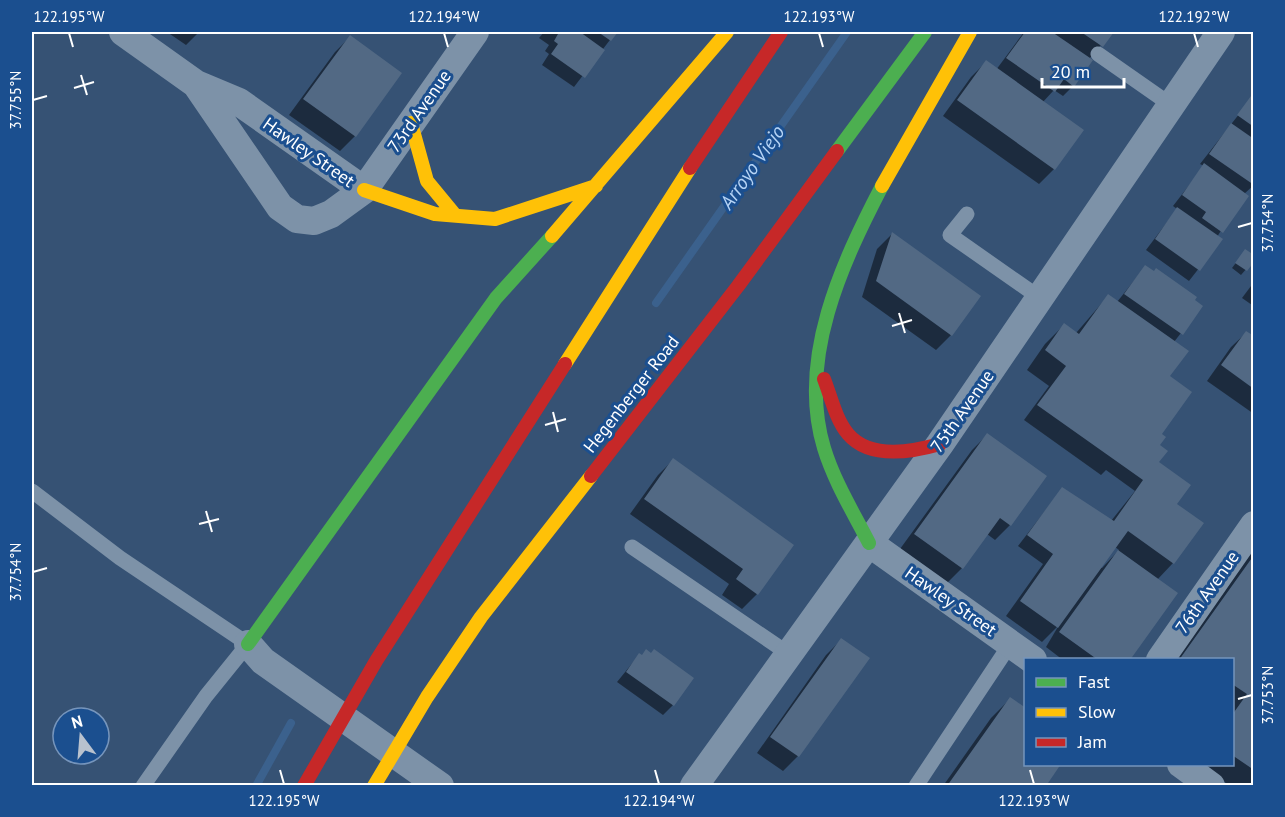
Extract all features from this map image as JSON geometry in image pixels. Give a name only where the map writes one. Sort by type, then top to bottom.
[{"type":"main road","points":[[248,644],[496,298],[598,185],[727,32]]},
{"type":"main road","points":[[304,786],[376,661],[712,133],[782,32]]},
{"type":"main road","name":"Hegenberger Road","points":[[374,786],[427,697],[481,617],[738,286],[926,32]]},
{"type":"main road","points":[[869,543],[828,459],[817,414],[817,364],[828,310],[858,233],[970,32]]},
{"type":"main road","points":[[411,123],[427,181],[455,215]]},
{"type":"main road","points":[[364,190],[435,214],[495,219],[598,185]]},
{"type":"main road","points":[[817,364],[849,435],[870,447],[893,453],[917,452],[940,444]]},
{"type":"street","name":"Hawley Street","points":[[123,32],[196,84],[239,102],[364,190],[330,214],[314,221],[297,219],[279,207],[196,84]]},
{"type":"street","name":"73rd Avenue","points":[[364,190],[475,32]]},
{"type":"street","name":"75th Avenue","points":[[694,786],[940,444],[1221,32]]},
{"type":"street","name":"76th Avenue","points":[[1161,658],[1254,525]]},
{"type":"street","name":"Hawley Street","points":[[869,543],[1022,651]]},
{"type":"street","points":[[248,644],[263,661],[440,786]]},
{"type":"street","points":[[1182,766],[1211,786]]},
{"type":"lane","points":[[1098,54],[1171,105]]},
{"type":"lane","points":[[967,214],[950,235],[1040,298]]},
{"type":"lane","points":[[32,491],[120,558],[248,644],[206,696],[143,786]]},
{"type":"lane","points":[[632,547],[789,654]]},
{"type":"lane","points":[[915,786],[1022,651]]},
{"type":"building","points":[[555,32],[580,32],[605,50],[585,78],[551,54],[558,44],[554,41],[558,34]]},
{"type":"building","points":[[598,32],[618,32],[611,41]]},
{"type":"building","points":[[1025,32],[1052,32],[1093,60],[1074,87],[1064,79],[1055,92],[1006,58]]},
{"type":"building","points":[[1081,32],[1114,32],[1103,47]]},
{"type":"building","points":[[350,35],[402,73],[356,137],[303,99]]},
{"type":"building","points":[[986,60],[1084,130],[1055,170],[957,100]]},
{"type":"building","points":[[1251,96],[1254,98],[1254,127],[1237,115]]},
{"type":"building","points":[[1231,123],[1254,139],[1254,185],[1209,154]]},
{"type":"building","points":[[1204,163],[1249,196],[1223,233],[1202,218],[1206,212],[1182,195]]},
{"type":"building","points":[[1177,207],[1223,239],[1200,271],[1155,239]]},
{"type":"building","points":[[892,232],[981,296],[952,336],[876,281]]},
{"type":"building","points":[[1245,249],[1254,255],[1254,262],[1247,271],[1235,263]]},
{"type":"building","points":[[1145,265],[1154,271],[1156,268],[1197,297],[1195,300],[1203,306],[1183,335],[1124,294]]},
{"type":"building","points":[[1108,294],[1189,351],[1170,376],[1192,392],[1162,434],[1166,437],[1160,445],[1168,451],[1159,462],[1191,485],[1177,504],[1204,523],[1174,564],[1128,531],[1058,628],[1020,601],[1053,554],[1027,535],[1062,487],[1114,521],[1143,480],[1037,405],[1066,366],[1045,350],[1064,323],[1079,334]]},
{"type":"building","points":[[1246,331],[1254,336],[1254,389],[1221,365]]},
{"type":"building","points":[[987,433],[1047,476],[1011,526],[1000,518],[963,569],[914,534]]},
{"type":"building","points":[[673,458],[794,545],[758,595],[736,579],[743,569],[644,499]]},
{"type":"building","points":[[1118,550],[1178,593],[1131,658],[1095,658],[1059,632]]},
{"type":"building","points":[[1254,555],[1254,770],[1234,756],[1234,712],[1247,694],[1234,685],[1234,658],[1180,658]]},
{"type":"building","points":[[841,638],[870,658],[799,757],[770,737]]},
{"type":"building","points":[[646,649],[651,653],[654,649],[694,678],[674,706],[626,672],[639,653],[642,655]]},
{"type":"building","points":[[1010,697],[1024,707],[1024,766],[1060,766],[1046,786],[947,786]]},
{"type":"waterway","name":"Arroyo Viejo","points":[[656,303],[847,32]]},
{"type":"waterway","name":"Arroyo Viejo","points":[[256,786],[291,723]]},
{"type":"traffic: fast","points":[[837,151],[925,32]]},
{"type":"traffic: fast","points":[[869,543],[838,484],[824,448],[817,414],[816,380],[820,346],[839,279],[882,186]]},
{"type":"traffic: fast","points":[[248,644],[496,298],[552,236]]},
{"type":"traffic: slow","points":[[552,236],[727,32]]},
{"type":"traffic: slow","points":[[882,186],[970,32]]},
{"type":"traffic: slow","points":[[411,123],[427,181],[455,215]]},
{"type":"traffic: slow","points":[[565,364],[690,168]]},
{"type":"traffic: slow","points":[[364,190],[435,214],[495,219],[596,186]]},
{"type":"traffic: slow","points":[[374,786],[427,697],[481,617],[591,476]]},
{"type":"traffic: jam","points":[[690,168],[781,32]]},
{"type":"traffic: jam","points":[[591,476],[738,286],[837,151]]},
{"type":"traffic: jam","points":[[304,786],[376,661],[565,364]]},
{"type":"traffic: jam","points":[[824,379],[840,422],[857,442],[868,448],[892,452],[940,444]]}]
